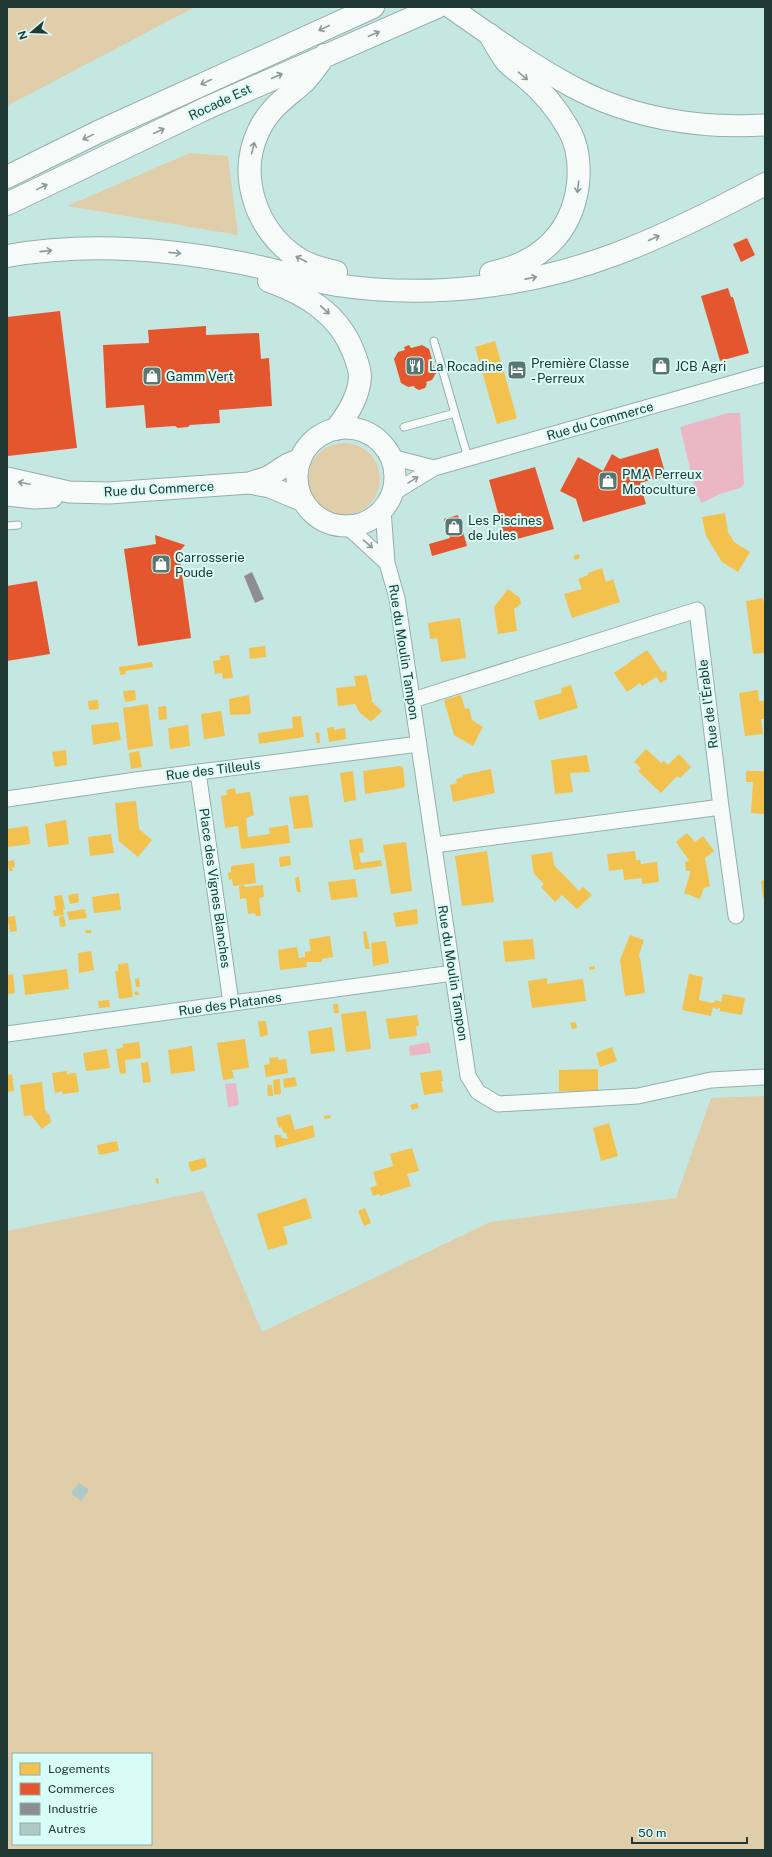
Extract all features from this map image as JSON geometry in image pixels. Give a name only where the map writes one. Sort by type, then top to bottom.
[{"type":"highway","name":"Rocade Est","points":[[7,177],[98,132],[349,13],[373,7]]},
{"type":"highway","name":"Rocade Est","points":[[7,204],[137,141],[325,55],[437,7]]},
{"type":"highway","points":[[325,55],[305,81],[287,95],[270,113],[259,131],[254,143],[250,168],[250,185],[260,218],[279,243],[297,258],[319,268],[348,275],[385,278],[420,279],[472,276],[513,268],[528,261],[544,250],[557,237],[567,223],[574,206],[579,172],[578,154],[569,128],[543,95],[507,62],[490,35]]},
{"type":"highway","points":[[7,256],[53,250],[101,247],[190,254],[338,285],[379,289],[420,290],[496,284],[556,272],[615,254],[687,224],[765,184]]},
{"type":"highway","points":[[243,264],[260,278],[286,287],[318,304],[332,318],[348,341],[357,362],[360,376],[353,403],[336,429]]},
{"type":"street","points":[[450,7],[490,35],[574,87],[622,107],[648,116],[685,123],[724,126],[765,125]]},
{"type":"street","name":"Rue du Commerce","points":[[388,501],[434,468],[765,374]]},
{"type":"street","points":[[347,428],[368,433],[385,447],[391,457],[395,475],[388,501],[373,519],[361,524],[348,526],[334,525],[322,520],[311,512],[303,501],[297,480],[301,459],[307,448],[325,433],[336,429],[347,428]]},
{"type":"street","points":[[391,457],[434,468]]},
{"type":"street","name":"Rue du Commerce","points":[[7,478],[69,492],[109,493],[249,483],[268,477],[288,464],[301,459]]},
{"type":"street","name":"Rue du Commerce","points":[[249,483],[270,487],[303,501]]},
{"type":"street","name":"Rue du Commerce","points":[[7,495],[16,497],[50,497],[69,492]]},
{"type":"street","name":"Rue du Moulin Tampon","points":[[388,501],[387,563],[397,598],[468,1076],[478,1092],[498,1104],[638,1096],[711,1080],[765,1076]]},
{"type":"street","points":[[348,526],[387,563]]},
{"type":"street","name":"Rue de l’Érable","points":[[413,700],[697,610],[721,807]]},
{"type":"street","name":"Rue des Tilleuls","points":[[7,799],[198,772],[419,744]]},
{"type":"street","name":"Place des Vignes Blanches","points":[[198,772],[231,1004]]},
{"type":"street","points":[[434,845],[721,807],[736,916]]},
{"type":"street","name":"Rue des Platanes","points":[[7,1034],[453,973]]},
{"type":"lane","points":[[434,341],[468,458]]},
{"type":"lane","points":[[404,427],[455,413]]},
{"type":"lane","points":[[7,526],[18,525]]},
{"type":"shaded area","points":[[7,7],[195,7],[7,106]]},
{"type":"shaded area","points":[[190,153],[228,156],[238,235],[67,206]]},
{"type":"shaded area","points":[[728,413],[740,413],[744,484],[740,488],[720,494],[702,503],[696,493],[680,427]]},
{"type":"shaded area","points":[[337,443],[351,443],[358,445],[370,453],[378,465],[380,479],[378,493],[370,505],[358,513],[351,515],[337,515],[330,513],[318,505],[310,493],[308,486],[308,472],[310,465],[318,453],[330,445]]},
{"type":"shaded area","points":[[429,1042],[431,1053],[410,1056],[409,1046]]},
{"type":"shaded area","points":[[236,1083],[239,1105],[228,1107],[225,1084]]},
{"type":"shaded area","points":[[765,1096],[765,1850],[7,1850],[7,1231],[203,1191],[262,1332],[490,1222],[676,1198],[711,1098]]},
{"type":"building: Logements","points":[[495,341],[517,418],[497,424],[475,347]]},
{"type":"building: Logements","points":[[725,513],[728,532],[734,542],[750,552],[738,572],[722,562],[706,536],[702,517]]},
{"type":"building: Logements","points":[[579,554],[580,558],[575,560],[573,556]]},
{"type":"building: Logements","points":[[602,568],[606,582],[613,579],[620,602],[572,618],[564,594],[582,589],[578,579],[588,575],[588,573]]},
{"type":"building: Logements","points":[[508,589],[520,598],[521,604],[514,609],[517,631],[498,634],[494,607]]},
{"type":"building: Logements","points":[[763,598],[765,612],[765,653],[753,654],[746,601]]},
{"type":"building: Logements","points":[[460,618],[466,658],[441,662],[437,638],[430,639],[428,623]]},
{"type":"building: Logements","points":[[265,646],[266,657],[250,659],[249,648]]},
{"type":"building: Logements","points":[[647,650],[663,673],[666,670],[667,679],[661,683],[656,677],[642,686],[640,683],[627,692],[614,673]]},
{"type":"building: Logements","points":[[229,655],[233,678],[223,679],[222,673],[215,674],[213,661],[220,660],[220,656]]},
{"type":"building: Logements","points":[[152,662],[153,667],[125,671],[126,674],[120,675],[119,667]]},
{"type":"building: Logements","points":[[367,675],[371,701],[382,711],[370,721],[359,712],[355,704],[338,706],[336,688],[356,686],[354,676]]},
{"type":"building: Logements","points":[[571,685],[578,708],[539,720],[534,701],[562,693],[561,688]]},
{"type":"building: Logements","points":[[135,690],[136,700],[125,702],[123,691]]},
{"type":"building: Logements","points":[[758,690],[759,701],[765,701],[765,719],[761,719],[763,734],[745,736],[739,693]]},
{"type":"building: Logements","points":[[249,695],[251,714],[230,715],[229,699]]},
{"type":"building: Logements","points":[[461,695],[465,709],[469,708],[472,720],[483,727],[473,746],[454,735],[444,700]]},
{"type":"building: Logements","points":[[98,700],[99,709],[89,710],[88,701]]},
{"type":"building: Logements","points":[[148,704],[153,746],[128,750],[123,708]]},
{"type":"building: Logements","points":[[166,706],[167,719],[159,720],[158,707]]},
{"type":"building: Logements","points":[[221,711],[225,736],[204,739],[201,714]]},
{"type":"building: Logements","points":[[301,716],[304,737],[259,744],[258,733],[293,728],[292,717]]},
{"type":"building: Logements","points":[[118,722],[121,740],[93,745],[91,725]]},
{"type":"building: Logements","points":[[188,725],[190,746],[170,749],[168,728]]},
{"type":"building: Logements","points":[[334,727],[334,730],[345,728],[346,739],[329,742],[327,728]]},
{"type":"building: Logements","points":[[319,732],[320,743],[317,743],[315,733]]},
{"type":"building: Logements","points":[[646,749],[661,763],[664,761],[668,765],[679,754],[691,767],[680,778],[677,776],[661,793],[638,771],[641,768],[634,762]]},
{"type":"building: Logements","points":[[66,750],[67,765],[55,767],[52,752]]},
{"type":"building: Logements","points":[[139,751],[142,767],[131,769],[129,753]]},
{"type":"building: Logements","points":[[587,755],[590,772],[570,773],[573,792],[555,794],[551,760]]},
{"type":"building: Logements","points":[[400,766],[403,768],[405,786],[402,788],[365,794],[363,771]]},
{"type":"building: Logements","points":[[491,769],[495,793],[453,802],[450,785],[457,783],[456,779],[463,777],[463,775]]},
{"type":"building: Logements","points":[[353,771],[356,800],[344,802],[340,773]]},
{"type":"building: Logements","points":[[746,771],[765,771],[765,814],[751,813],[753,782],[746,782]]},
{"type":"building: Logements","points":[[235,788],[236,794],[250,792],[254,815],[246,818],[248,837],[270,834],[269,828],[288,825],[290,843],[241,849],[238,826],[225,828],[221,796],[227,795],[226,790]]},
{"type":"building: Logements","points":[[308,795],[313,827],[294,829],[289,797]]},
{"type":"building: Logements","points":[[136,801],[139,829],[152,840],[138,857],[119,841],[115,803]]},
{"type":"building: Logements","points":[[66,820],[69,844],[48,847],[45,824]]},
{"type":"building: Logements","points":[[28,826],[30,844],[7,847],[7,829]]},
{"type":"building: Logements","points":[[687,833],[695,842],[703,836],[714,851],[705,858],[710,886],[704,888],[700,899],[684,893],[690,874],[690,871],[686,871],[685,862],[689,861],[676,842]]},
{"type":"building: Logements","points":[[111,834],[114,853],[90,856],[88,837]]},
{"type":"building: Logements","points":[[362,838],[364,852],[359,853],[361,863],[381,860],[382,866],[354,870],[349,840]]},
{"type":"building: Logements","points":[[406,842],[412,891],[391,894],[383,845]]},
{"type":"building: Logements","points":[[487,851],[494,902],[462,906],[455,856]]},
{"type":"building: Logements","points":[[635,851],[636,860],[640,860],[641,864],[657,862],[659,882],[642,884],[642,878],[624,880],[623,869],[609,871],[607,854]]},
{"type":"building: Logements","points":[[552,852],[554,865],[579,891],[583,887],[592,895],[577,909],[562,895],[555,902],[541,887],[544,884],[534,874],[531,855]]},
{"type":"building: Logements","points":[[290,856],[291,865],[280,867],[279,857]]},
{"type":"building: Logements","points":[[14,860],[15,867],[12,867],[13,871],[9,871],[8,861]]},
{"type":"building: Logements","points":[[254,863],[256,883],[233,886],[232,879],[229,880],[228,873],[231,872],[231,866]]},
{"type":"building: Logements","points":[[299,877],[301,892],[297,892],[295,878]]},
{"type":"building: Logements","points":[[355,879],[358,897],[331,900],[328,882]]},
{"type":"building: Logements","points":[[765,880],[765,898],[763,898],[761,881]]},
{"type":"building: Logements","points":[[244,885],[245,887],[263,885],[264,897],[259,898],[261,916],[256,916],[255,913],[248,914],[246,898],[240,899],[239,886]]},
{"type":"building: Logements","points":[[78,893],[79,902],[70,904],[68,895]]},
{"type":"building: Logements","points":[[119,893],[121,910],[94,913],[92,897]]},
{"type":"building: Logements","points":[[62,895],[65,909],[63,909],[64,915],[54,916],[53,910],[56,910],[54,896]]},
{"type":"building: Logements","points":[[85,909],[87,918],[69,920],[67,912]]},
{"type":"building: Logements","points":[[417,909],[418,924],[396,927],[393,913]]},
{"type":"building: Logements","points":[[15,916],[17,931],[10,932],[9,924],[7,924],[7,917]]},
{"type":"building: Logements","points":[[64,916],[66,926],[60,927],[59,917]]},
{"type":"building: Logements","points":[[85,930],[91,930],[91,933],[86,933]]},
{"type":"building: Logements","points":[[366,931],[370,949],[365,949],[363,932]]},
{"type":"building: Logements","points":[[630,935],[644,940],[638,958],[640,957],[645,993],[625,996],[620,960]]},
{"type":"building: Logements","points":[[330,936],[333,957],[322,959],[322,962],[306,962],[307,967],[280,970],[278,950],[297,947],[299,958],[305,957],[305,952],[311,951],[309,939]]},
{"type":"building: Logements","points":[[533,939],[535,959],[505,962],[503,941]]},
{"type":"building: Logements","points":[[386,941],[389,963],[373,966],[371,943]]},
{"type":"building: Logements","points":[[91,951],[94,970],[79,973],[78,953]]},
{"type":"building: Logements","points":[[128,963],[133,997],[119,999],[115,971],[118,971],[118,964]]},
{"type":"building: Logements","points":[[595,966],[595,969],[589,970],[589,967]]},
{"type":"building: Logements","points":[[67,969],[69,989],[25,995],[23,975]]},
{"type":"building: Logements","points":[[13,974],[15,993],[7,994],[7,975]]},
{"type":"building: Logements","points":[[689,974],[703,977],[699,1000],[713,1003],[716,1000],[721,1002],[723,994],[745,998],[742,1015],[720,1011],[720,1008],[716,1009],[713,1007],[711,1016],[682,1010]]},
{"type":"building: Logements","points":[[139,978],[140,987],[136,987],[135,979]]},
{"type":"building: Logements","points":[[547,978],[547,984],[583,979],[586,1001],[532,1008],[528,981]]},
{"type":"building: Logements","points":[[138,991],[139,995],[135,995],[134,992]]},
{"type":"building: Logements","points":[[109,1000],[110,1007],[99,1008],[98,1001]]},
{"type":"building: Logements","points":[[333,1004],[338,1004],[339,1013],[334,1013]]},
{"type":"building: Logements","points":[[366,1011],[371,1049],[346,1052],[341,1014]]},
{"type":"building: Logements","points":[[417,1015],[419,1026],[416,1026],[417,1036],[389,1039],[386,1019]]},
{"type":"building: Logements","points":[[258,1021],[266,1021],[268,1035],[260,1037]]},
{"type":"building: Logements","points":[[576,1022],[577,1028],[572,1029],[570,1023]]},
{"type":"building: Logements","points":[[332,1027],[335,1051],[311,1054],[308,1031]]},
{"type":"building: Logements","points":[[245,1039],[249,1068],[232,1070],[234,1078],[223,1080],[217,1043]]},
{"type":"building: Logements","points":[[139,1042],[141,1058],[125,1060],[126,1073],[120,1074],[116,1049],[123,1048],[122,1044]]},
{"type":"building: Logements","points":[[192,1046],[195,1071],[171,1074],[168,1050]]},
{"type":"building: Logements","points":[[612,1047],[617,1061],[600,1067],[596,1053]]},
{"type":"building: Logements","points":[[107,1049],[110,1068],[86,1071],[83,1053]]},
{"type":"building: Logements","points":[[278,1057],[279,1060],[286,1059],[288,1073],[266,1077],[264,1065],[270,1064],[269,1058]]},
{"type":"building: Logements","points":[[148,1062],[151,1082],[143,1083],[141,1063]]},
{"type":"building: Logements","points":[[598,1069],[598,1092],[559,1091],[559,1070]]},
{"type":"building: Logements","points":[[441,1070],[443,1092],[424,1095],[420,1073]]},
{"type":"building: Logements","points":[[67,1071],[67,1074],[76,1073],[79,1092],[63,1094],[62,1091],[55,1093],[52,1073]]},
{"type":"building: Logements","points":[[12,1074],[14,1091],[7,1092],[7,1075]]},
{"type":"building: Logements","points":[[295,1077],[297,1086],[284,1088],[283,1079]]},
{"type":"building: Logements","points":[[280,1079],[281,1094],[274,1095],[273,1080]]},
{"type":"building: Logements","points":[[42,1082],[45,1110],[50,1116],[51,1122],[42,1129],[31,1115],[24,1116],[20,1085]]},
{"type":"building: Logements","points":[[267,1085],[272,1085],[273,1096],[268,1096]]},
{"type":"building: Logements","points":[[417,1103],[419,1108],[412,1110],[410,1105]]},
{"type":"building: Logements","points":[[290,1114],[295,1130],[313,1125],[315,1137],[276,1148],[274,1135],[281,1135],[282,1138],[288,1139],[286,1133],[284,1133],[281,1127],[279,1128],[276,1118]]},
{"type":"building: Logements","points":[[330,1115],[331,1118],[324,1119],[324,1116]]},
{"type":"building: Logements","points":[[609,1123],[618,1156],[601,1161],[593,1128]]},
{"type":"building: Logements","points":[[117,1141],[119,1151],[99,1155],[97,1145]]},
{"type":"building: Logements","points":[[412,1148],[419,1171],[407,1174],[411,1186],[380,1196],[379,1194],[373,1196],[370,1188],[377,1185],[373,1172],[393,1166],[390,1154]]},
{"type":"building: Logements","points":[[205,1158],[207,1167],[191,1172],[188,1162]]},
{"type":"building: Logements","points":[[158,1178],[159,1183],[157,1184],[155,1179]]},
{"type":"building: Logements","points":[[306,1198],[312,1218],[283,1227],[288,1244],[268,1250],[257,1214]]},
{"type":"building: Logements","points":[[365,1208],[371,1223],[364,1226],[358,1211]]},
{"type":"building: Commerces","points":[[747,238],[755,255],[741,262],[733,244]]},
{"type":"building: Commerces","points":[[728,288],[731,297],[733,297],[749,353],[720,361],[701,296]]},
{"type":"building: Commerces","points":[[60,311],[77,448],[8,456],[7,317]]},
{"type":"building: Commerces","points":[[206,326],[206,335],[259,333],[261,359],[269,358],[272,406],[219,410],[220,423],[190,425],[188,427],[178,428],[175,426],[146,428],[144,405],[106,408],[103,345],[149,343],[148,330]]},
{"type":"building: Commerces","name":"La Rocadine","points":[[409,345],[411,348],[422,345],[429,349],[436,373],[432,380],[426,382],[427,384],[425,388],[419,390],[414,386],[408,387],[401,383],[394,359],[398,352],[405,350],[404,347]]},
{"type":"building: Commerces","points":[[658,448],[666,476],[640,483],[646,504],[583,522],[576,499],[560,491],[578,457],[603,471],[612,454],[620,459]]},
{"type":"building: Commerces","points":[[535,467],[554,529],[506,542],[489,480]]},
{"type":"building: Commerces","points":[[458,515],[467,546],[432,556],[429,544],[450,538],[444,519]]},
{"type":"building: Commerces","points":[[155,535],[185,545],[179,552],[191,638],[138,646],[124,549],[156,544]]},
{"type":"building: Commerces","points":[[37,581],[50,654],[7,661],[7,586]]},
{"type":"building: Industrie","points":[[252,572],[264,599],[255,603],[244,576]]},
{"type":"building: Autres","points":[[79,1483],[89,1490],[81,1501],[71,1493]]},
{"type":"place","name":"La Rocadine","points":[[415,366]]},
{"type":"place","name":"JCB Agri","points":[[661,366]]},
{"type":"place","name":"Première Classe - Perreux","points":[[517,370]]},
{"type":"place","name":"Gamm Vert","points":[[152,376]]},
{"type":"place","name":"PMA Perreux Motoculture","points":[[608,481]]},
{"type":"place","name":"Les Piscines de Jules","points":[[454,527]]},
{"type":"place","name":"Carrosserie Poude","points":[[161,564]]}]
